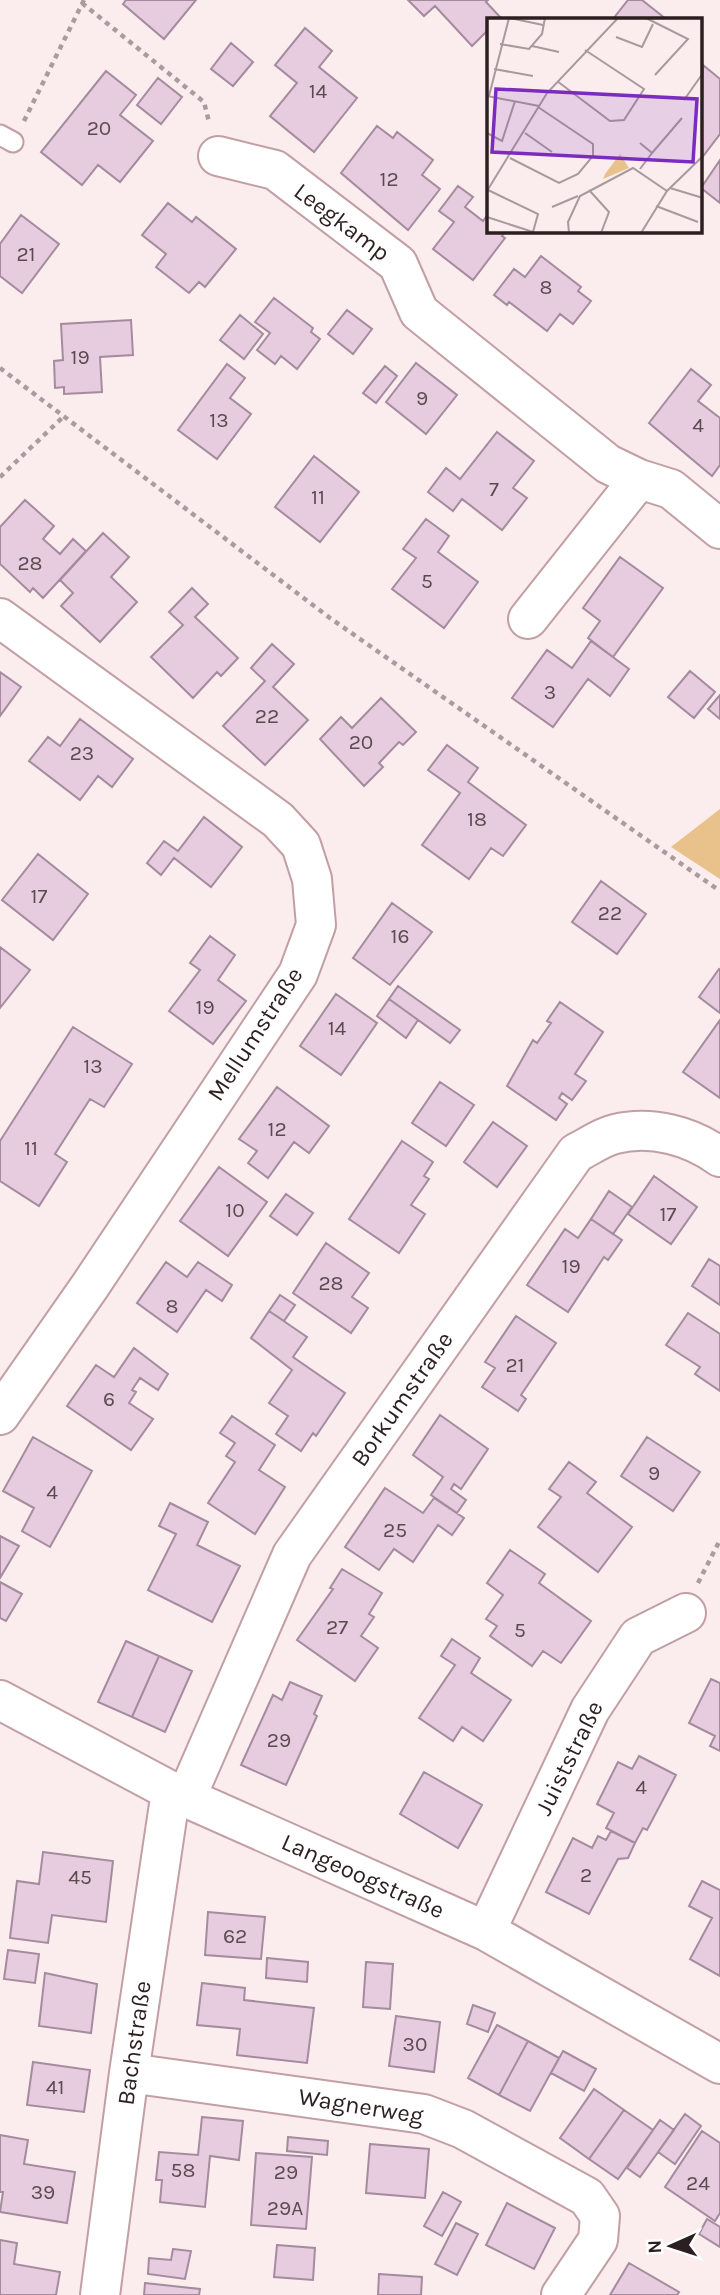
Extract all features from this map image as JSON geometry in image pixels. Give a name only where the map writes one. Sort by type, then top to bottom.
[{"type":"street","name":"Leegkamp","points":[[218,156],[275,170],[398,264],[419,312],[608,464],[639,479],[671,489],[720,529]]},
{"type":"street","points":[[527,620],[639,479]]},
{"type":"street","name":"Mellumstraße","points":[[0,618],[278,820],[301,845],[312,879],[316,925],[298,974],[90,1286],[0,1415]]},
{"type":"street","name":"Borkumstraße","points":[[178,1795],[292,1555],[576,1153],[615,1134],[658,1131],[702,1144],[720,1157]]},
{"type":"street","name":"Juiststraße","points":[[486,1931],[590,1710],[638,1637],[686,1613]]},
{"type":"street","name":"Langeoogstraße","points":[[0,1700],[178,1795],[486,1931],[720,2064]]},
{"type":"street","name":"Bachstraße","points":[[100,2295],[129,2073],[178,1795]]},
{"type":"street","name":"Wagnerweg","points":[[129,2073],[424,2114],[463,2129],[587,2197],[600,2216],[598,2240],[561,2295]]},
{"type":"path","points":[[7,139],[83,2],[204,102],[218,156]]},
{"type":"path","points":[[0,368],[330,618],[720,891]]},
{"type":"path","points":[[0,477],[63,417]]},
{"type":"path","points":[[686,1613],[704,1568],[720,1540]]},
{"type":"shaded area","points":[[720,809],[720,879],[671,847]]},
{"type":"building","points":[[126,0],[196,0],[164,39],[123,4]]},
{"type":"building","points":[[408,0],[488,0],[486,2],[501,18],[487,18],[487,31],[472,46],[435,6],[424,16]]},
{"type":"building","points":[[628,0],[642,0],[665,18],[614,18]]},
{"type":"building","points":[[305,28],[332,51],[319,67],[357,98],[314,152],[270,116],[297,83],[275,65]]},
{"type":"building","points":[[231,43],[253,62],[233,86],[211,69]]},
{"type":"building","points":[[703,65],[720,79],[720,134],[702,158]]},
{"type":"building","points":[[106,71],[136,95],[120,115],[153,141],[120,182],[98,165],[82,185],[41,152]]},
{"type":"building","points":[[158,78],[182,97],[161,124],[137,105]]},
{"type":"building","points":[[377,126],[393,138],[397,132],[433,160],[422,175],[440,189],[408,230],[341,173]]},
{"type":"building","points":[[720,160],[720,203],[702,187]]},
{"type":"building","points":[[458,186],[473,197],[465,207],[483,221],[487,216],[487,233],[504,233],[502,236],[505,238],[473,280],[433,249],[454,222],[439,211]]},
{"type":"building","points":[[168,203],[192,222],[196,217],[236,249],[205,287],[199,282],[189,293],[156,267],[166,254],[142,235]]},
{"type":"building","points":[[21,215],[59,244],[22,293],[0,276],[0,244]]},
{"type":"building","points":[[541,256],[581,287],[578,291],[591,301],[573,324],[560,314],[547,331],[509,302],[507,305],[494,295],[514,269],[525,277]]},
{"type":"building","points":[[274,298],[313,328],[311,332],[320,339],[297,369],[281,356],[275,364],[257,350],[270,333],[255,322]]},
{"type":"building","points":[[347,310],[372,329],[353,354],[328,334]]},
{"type":"building","points":[[240,315],[263,334],[244,359],[220,340]]},
{"type":"building","points":[[131,320],[133,355],[100,357],[102,392],[64,394],[64,387],[55,388],[54,361],[63,360],[61,324]]},
{"type":"building","points":[[416,363],[457,395],[426,434],[386,402]]},
{"type":"building","points":[[227,364],[245,378],[230,398],[251,414],[217,459],[178,430]]},
{"type":"building","points":[[385,366],[397,376],[376,403],[363,393]]},
{"type":"building","points":[[691,369],[711,385],[698,401],[720,418],[720,465],[712,476],[649,423]]},
{"type":"building","points":[[497,432],[534,461],[513,488],[527,498],[502,530],[462,499],[453,511],[428,492],[446,468],[460,479]]},
{"type":"building","points":[[314,456],[359,492],[320,542],[275,507]]},
{"type":"building","points":[[25,500],[54,526],[43,539],[60,554],[73,539],[86,551],[43,598],[33,588],[30,592],[0,564],[0,527]]},
{"type":"building","points":[[426,519],[449,536],[438,552],[478,582],[444,628],[392,589],[416,558],[403,549]]},
{"type":"building","points":[[103,533],[129,557],[111,577],[137,602],[100,642],[61,606],[73,593],[60,580]]},
{"type":"building","points":[[620,557],[663,588],[613,657],[588,638],[600,621],[583,608]]},
{"type":"building","points":[[192,588],[208,604],[195,617],[238,658],[221,676],[217,672],[193,698],[151,657],[183,625],[169,612]]},
{"type":"building","points":[[591,641],[629,669],[610,696],[588,679],[553,727],[512,698],[547,650],[572,668]]},
{"type":"building","points":[[272,644],[294,664],[273,687],[308,720],[265,765],[223,726],[265,681],[251,668]]},
{"type":"building","points":[[690,671],[715,692],[694,718],[668,697]]},
{"type":"building","points":[[0,672],[21,687],[0,716]]},
{"type":"building","points":[[720,695],[720,719],[708,709]]},
{"type":"building","points":[[381,698],[416,732],[403,745],[399,742],[379,763],[383,767],[364,786],[320,739],[341,717],[352,728]]},
{"type":"building","points":[[80,719],[133,759],[112,787],[98,776],[80,800],[29,761],[48,737],[60,746]]},
{"type":"building","points":[[447,745],[478,768],[468,782],[526,825],[503,856],[491,848],[469,879],[422,845],[460,793],[428,770]]},
{"type":"building","points":[[204,817],[242,847],[211,887],[174,858],[161,875],[147,863],[164,841],[178,851]]},
{"type":"building","points":[[38,854],[88,894],[53,940],[2,900]]},
{"type":"building","points":[[601,881],[646,914],[617,954],[572,922]]},
{"type":"building","points":[[392,903],[432,932],[390,985],[353,958]]},
{"type":"building","points":[[210,936],[235,955],[218,980],[246,1001],[213,1044],[169,1011],[200,970],[190,963]]},
{"type":"building","points":[[0,947],[30,970],[0,1008]]},
{"type":"building","points":[[720,970],[720,1013],[699,997]]},
{"type":"building","points":[[398,986],[460,1030],[450,1043],[389,999]]},
{"type":"building","points":[[336,994],[377,1023],[341,1075],[300,1046]]},
{"type":"building","points":[[389,999],[418,1020],[406,1038],[377,1016]]},
{"type":"building","points":[[560,1002],[603,1032],[575,1074],[586,1081],[572,1100],[562,1093],[559,1098],[567,1104],[556,1120],[507,1086],[533,1040],[537,1043],[551,1023],[547,1021]]},
{"type":"building","points":[[720,1020],[720,1098],[683,1072]]},
{"type":"building","points":[[73,1027],[132,1064],[104,1107],[90,1099],[55,1154],[67,1162],[39,1206],[0,1181],[0,1141]]},
{"type":"building","points":[[440,1082],[474,1105],[446,1146],[412,1123]]},
{"type":"building","points":[[277,1087],[329,1126],[309,1153],[294,1142],[268,1178],[248,1163],[257,1151],[239,1139]]},
{"type":"building","points":[[493,1122],[527,1146],[497,1187],[464,1162]]},
{"type":"building","points":[[402,1141],[433,1162],[424,1176],[429,1179],[411,1205],[425,1214],[399,1253],[349,1219]]},
{"type":"building","points":[[219,1167],[267,1202],[228,1256],[180,1221]]},
{"type":"building","points":[[654,1176],[697,1207],[671,1244],[628,1214]]},
{"type":"building","points":[[609,1191],[632,1207],[613,1234],[591,1219]]},
{"type":"building","points":[[286,1194],[313,1213],[297,1235],[270,1216]]},
{"type":"building","points":[[591,1219],[622,1240],[608,1260],[604,1257],[568,1312],[527,1285],[565,1229],[578,1238]]},
{"type":"building","points":[[326,1243],[369,1273],[352,1297],[368,1308],[351,1333],[293,1293]]},
{"type":"building","points":[[709,1259],[720,1266],[720,1305],[692,1286]]},
{"type":"building","points":[[166,1262],[187,1277],[198,1262],[232,1285],[222,1301],[206,1290],[177,1332],[137,1303]]},
{"type":"building","points":[[280,1295],[295,1305],[284,1321],[269,1311]]},
{"type":"building","points":[[269,1311],[307,1337],[293,1357],[345,1393],[316,1436],[313,1433],[301,1451],[276,1434],[288,1416],[269,1403],[292,1370],[251,1338]]},
{"type":"building","points":[[688,1313],[720,1334],[720,1391],[695,1374],[700,1367],[666,1345]]},
{"type":"building","points":[[516,1316],[556,1343],[521,1395],[526,1399],[518,1411],[482,1387],[495,1368],[485,1362]]},
{"type":"building","points":[[134,1348],[168,1374],[158,1390],[140,1378],[132,1390],[136,1392],[129,1403],[153,1419],[131,1450],[67,1406],[96,1365],[114,1377]]},
{"type":"building","points":[[440,1415],[488,1449],[461,1489],[454,1484],[451,1489],[466,1500],[457,1513],[431,1495],[443,1477],[413,1455]]},
{"type":"building","points":[[232,1416],[275,1445],[259,1470],[285,1487],[255,1534],[208,1503],[235,1462],[226,1456],[235,1443],[220,1433]]},
{"type":"building","points":[[33,1437],[92,1471],[50,1547],[22,1531],[34,1508],[3,1491]]},
{"type":"building","points":[[647,1437],[700,1472],[673,1511],[621,1476]]},
{"type":"building","points":[[569,1462],[596,1482],[587,1493],[632,1527],[598,1572],[538,1527],[561,1497],[549,1489]]},
{"type":"building","points":[[385,1488],[423,1513],[434,1498],[464,1518],[452,1535],[438,1525],[413,1562],[394,1549],[379,1570],[345,1547]]},
{"type":"building","points":[[170,1503],[208,1522],[197,1545],[240,1566],[212,1622],[148,1590],[176,1534],[159,1526]]},
{"type":"building","points":[[0,1536],[19,1546],[0,1578]]},
{"type":"building","points":[[510,1550],[545,1574],[539,1583],[591,1621],[561,1663],[543,1651],[532,1666],[490,1636],[497,1626],[486,1619],[503,1595],[487,1583]]},
{"type":"building","points":[[342,1569],[382,1593],[369,1614],[374,1617],[361,1636],[378,1648],[355,1681],[297,1640],[333,1589],[330,1588]]},
{"type":"building","points":[[0,1582],[22,1594],[6,1621],[0,1618]]},
{"type":"building","points":[[452,1639],[480,1658],[471,1673],[511,1700],[483,1741],[462,1727],[453,1741],[419,1718],[455,1665],[441,1656]]},
{"type":"building","points":[[126,1641],[159,1656],[132,1717],[98,1702]]},
{"type":"building","points":[[159,1656],[192,1671],[165,1732],[132,1717]]},
{"type":"building","points":[[711,1679],[720,1683],[720,1751],[710,1746],[715,1736],[689,1723]]},
{"type":"building","points":[[290,1682],[322,1696],[314,1714],[317,1716],[286,1785],[241,1765],[273,1695],[282,1700]]},
{"type":"building","points":[[639,1756],[676,1775],[647,1830],[643,1828],[635,1843],[606,1828],[614,1813],[597,1804],[618,1762],[632,1769]]},
{"type":"building","points":[[424,1772],[482,1805],[458,1848],[400,1814]]},
{"type":"building","points":[[611,1831],[635,1843],[628,1858],[618,1859],[589,1914],[546,1892],[573,1838],[592,1848],[598,1836],[606,1840]]},
{"type":"building","points":[[43,1852],[113,1861],[106,1922],[52,1915],[48,1943],[10,1938],[17,1881],[39,1884]]},
{"type":"building","points":[[702,1881],[720,1890],[720,1976],[690,1959],[712,1918],[689,1906]]},
{"type":"building","points":[[208,1912],[265,1917],[261,1959],[205,1955]]},
{"type":"building","points":[[8,1950],[39,1954],[35,1983],[4,1979]]},
{"type":"building","points":[[267,1958],[308,1962],[307,1982],[266,1978]]},
{"type":"building","points":[[366,1962],[393,1964],[390,2009],[363,2007]]},
{"type":"building","points":[[45,1973],[97,1984],[91,2033],[39,2026]]},
{"type":"building","points":[[202,1983],[245,1988],[244,2000],[314,2008],[307,2063],[237,2055],[240,2029],[197,2025]]},
{"type":"building","points":[[473,2005],[495,2013],[488,2032],[467,2024]]},
{"type":"building","points":[[396,2016],[440,2022],[434,2072],[389,2066]]},
{"type":"building","points":[[497,2025],[528,2041],[499,2095],[468,2078]]},
{"type":"building","points":[[528,2041],[559,2058],[530,2111],[499,2095]]},
{"type":"building","points":[[563,2051],[596,2069],[584,2091],[551,2073]]},
{"type":"building","points":[[33,2062],[90,2070],[84,2112],[27,2105]]},
{"type":"building","points":[[594,2089],[624,2110],[589,2159],[560,2138]]},
{"type":"building","points":[[624,2110],[653,2130],[618,2179],[589,2159]]},
{"type":"building","points":[[685,2114],[701,2126],[675,2164],[658,2152]]},
{"type":"building","points":[[202,2117],[243,2121],[239,2160],[210,2156],[205,2207],[160,2202],[162,2180],[156,2180],[159,2152],[198,2155]]},
{"type":"building","points":[[660,2120],[674,2130],[640,2177],[627,2168]]},
{"type":"building","points":[[702,2131],[720,2143],[720,2213],[715,2221],[665,2187]]},
{"type":"building","points":[[0,2135],[28,2140],[24,2164],[75,2172],[67,2223],[0,2212],[3,2192],[0,2192]]},
{"type":"building","points":[[288,2137],[328,2141],[327,2155],[287,2151]]},
{"type":"building","points":[[370,2144],[429,2149],[425,2198],[366,2193]]},
{"type":"building","points":[[256,2153],[312,2157],[306,2229],[251,2225]]},
{"type":"building","points":[[443,2192],[461,2202],[442,2236],[424,2226]]},
{"type":"building","points":[[507,2203],[555,2228],[534,2269],[486,2245]]},
{"type":"building","points":[[707,2219],[720,2227],[720,2247],[699,2234]]},
{"type":"building","points":[[456,2223],[478,2234],[457,2275],[435,2264]]},
{"type":"building","points":[[0,2240],[17,2243],[14,2264],[60,2272],[56,2295],[0,2295]]},
{"type":"building","points":[[277,2245],[315,2248],[313,2280],[274,2277]]},
{"type":"building","points":[[173,2249],[191,2251],[185,2279],[148,2274],[149,2258],[171,2260]]},
{"type":"building","points":[[629,2263],[679,2292],[677,2295],[610,2295]]},
{"type":"building","points":[[379,2274],[422,2277],[421,2295],[378,2295]]},
{"type":"building","points":[[145,2283],[200,2289],[199,2295],[144,2295]]}]
